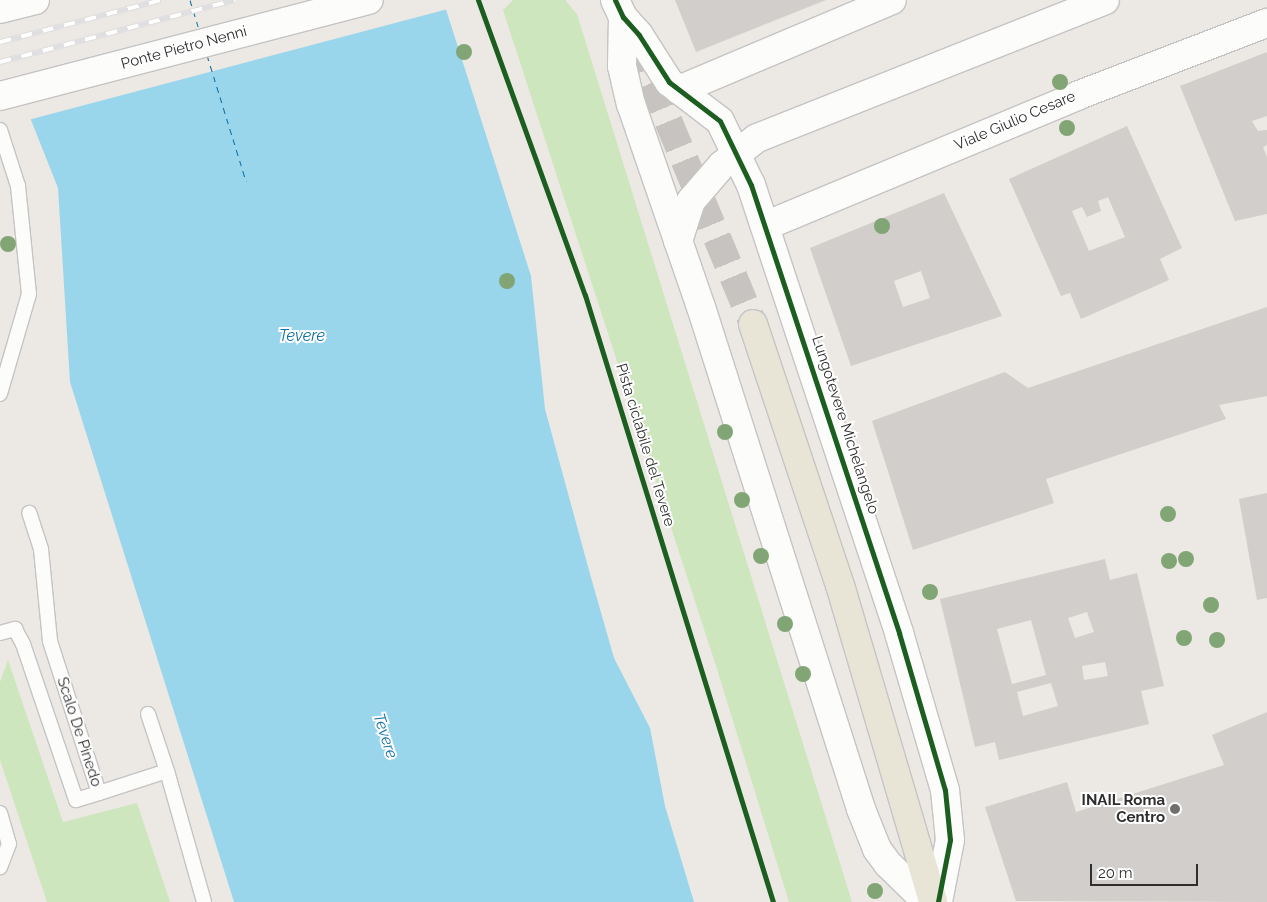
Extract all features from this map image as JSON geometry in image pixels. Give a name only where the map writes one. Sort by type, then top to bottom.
[{"type":"main road","points":[[753,324],[840,585],[933,902]]},
{"type":"street","points":[[0,9],[35,0]]},
{"type":"street","name":"Ponte Pietro Nenni","points":[[0,96],[369,0]]},
{"type":"street","points":[[679,90],[892,0]]},
{"type":"street","points":[[678,241],[691,201],[737,151],[774,130],[1104,0]]},
{"type":"street","name":"Lungotevere Michelangelo","points":[[619,9],[642,39],[665,78],[714,114],[737,151],[765,226],[899,633],[945,790],[950,840],[938,902]]},
{"type":"street","name":"Lungotevere Michelangelo","points":[[619,9],[624,82],[678,241],[868,829],[888,864],[926,902]]},
{"type":"street","name":"Viale Giulio Cesare","points":[[765,226],[1079,94],[1267,23]]},
{"type":"lane","points":[[0,130],[18,186],[29,294],[0,394]]},
{"type":"lane","name":"Scalo De Pinedo","points":[[0,633],[15,629],[23,644],[76,800],[99,794],[50,641],[42,549],[29,513]]},
{"type":"lane","points":[[148,714],[167,771],[204,902]]},
{"type":"lane","points":[[99,794],[167,771]]},
{"type":"lane","points":[[0,813],[9,844],[0,867]]},
{"type":"green space","points":[[513,0],[565,0],[577,14],[852,902],[789,902],[716,666],[503,10]]},
{"type":"green space","points":[[8,660],[63,822],[137,803],[170,902],[47,902],[0,760],[0,682]]},
{"type":"water","name":"Tevere","points":[[443,0],[531,276],[545,409],[590,574],[614,658],[650,728],[665,806],[694,902],[234,902],[70,382],[58,188],[0,42]]},
{"type":"pier","points":[[0,0],[446,0],[448,9],[28,120],[0,49]]},
{"type":"building","points":[[675,0],[826,0],[696,52]]},
{"type":"building","points":[[1267,52],[1267,116],[1252,121],[1258,131],[1267,130],[1267,145],[1263,147],[1267,157],[1267,214],[1235,221],[1180,86]]},
{"type":"building","points":[[1127,126],[1182,248],[1160,259],[1169,280],[1081,319],[1070,293],[1061,296],[1009,179]],"holes":[[[1108,197],[1125,237],[1089,251],[1072,211],[1082,207],[1087,217],[1101,211],[1098,201]]]},
{"type":"building","points":[[944,193],[1002,316],[851,366],[810,248]],"holes":[[[921,271],[930,298],[903,307],[894,281]]]},
{"type":"building","points":[[1267,307],[1267,396],[1219,405],[1226,419],[1046,479],[1054,503],[913,550],[872,421],[1005,372],[1028,388]]},
{"type":"building","points":[[1267,493],[1267,598],[1257,600],[1239,499]]},
{"type":"building","points":[[1105,559],[1110,580],[1137,573],[1164,686],[1141,691],[1149,724],[999,760],[995,742],[975,747],[940,599]],"holes":[[[1087,612],[1094,632],[1075,638],[1068,618]],[[1031,620],[1046,675],[1012,684],[997,629]],[[1105,662],[1108,676],[1084,680],[1082,666]],[[1051,683],[1058,706],[1023,716],[1017,692]]]},
{"type":"building","name":"INAIL Roma Centro","points":[[1267,712],[1267,902],[1016,901],[985,807],[1067,782],[1076,812],[1224,765],[1212,735]]},
{"type":"ferry route","points":[[190,0],[199,30]]},
{"type":"ferry route","points":[[207,55],[246,181]]},
{"type":"tunnel","points":[[636,44],[753,324]]},
{"type":"railway","points":[[0,42],[161,0]]},
{"type":"railway","points":[[0,62],[235,0]]},
{"type":"cycle path","name":"Pista ciclabile del Tevere","points":[[478,0],[585,295],[773,902]]},
{"type":"cycle path","points":[[615,0],[623,17],[639,35],[669,82],[720,121],[751,185],[899,633],[945,790],[950,840],[938,902]]},
{"type":"place","name":"INAIL Roma Centro","points":[[1175,809]]}]
